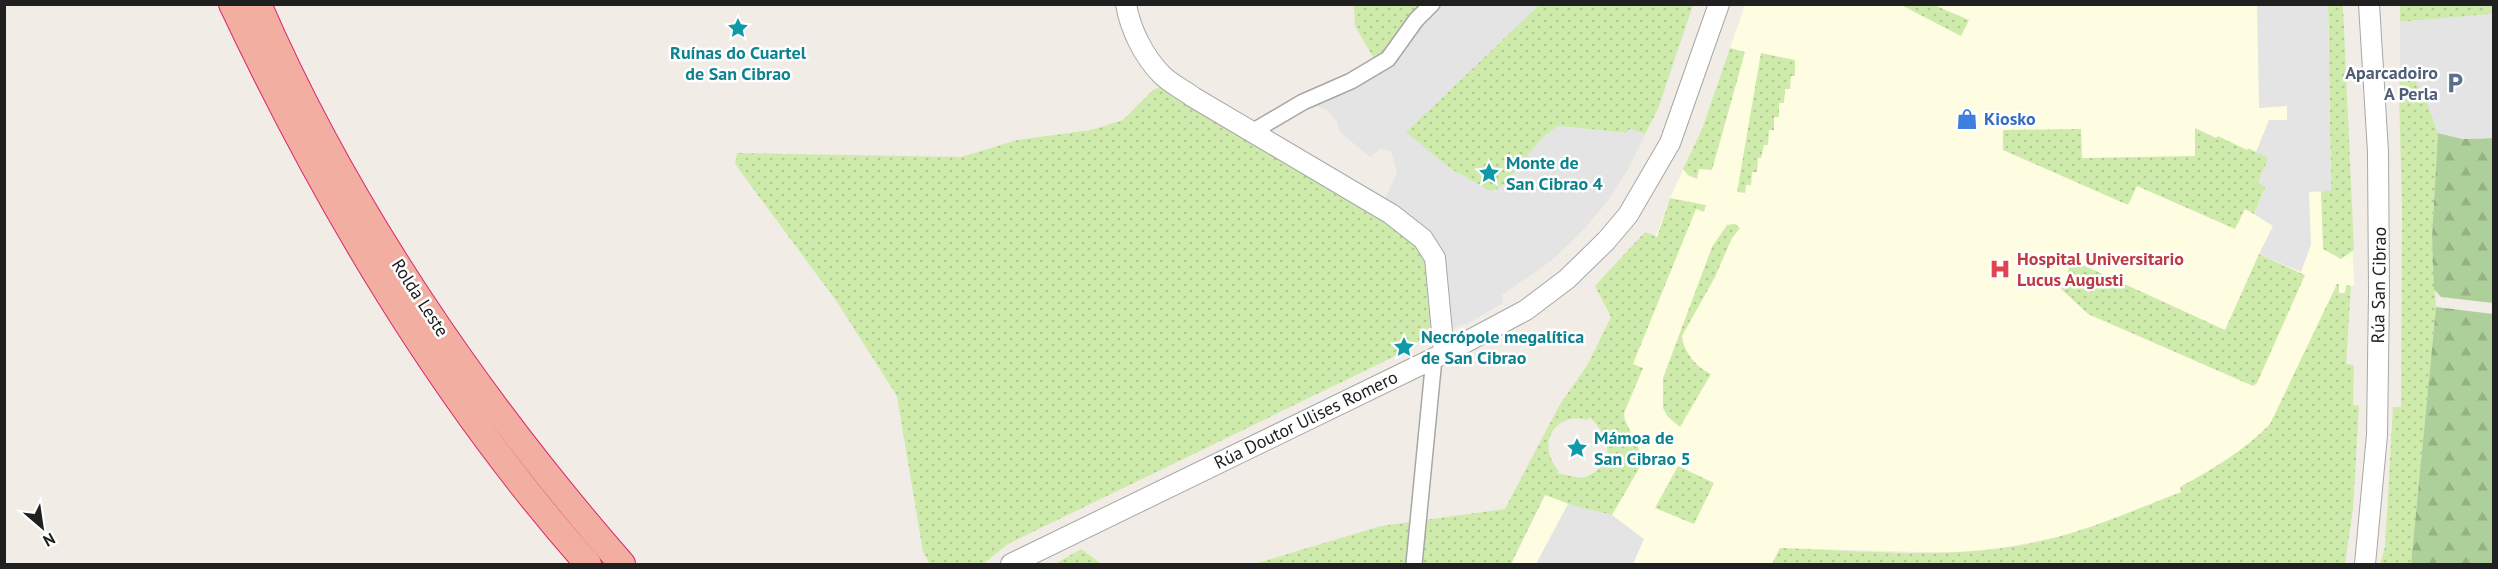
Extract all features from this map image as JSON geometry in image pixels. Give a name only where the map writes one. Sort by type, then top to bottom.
[{"type":"highway","name":"Rolda Leste","points":[[232,4],[274,92],[328,193],[395,306],[485,435],[588,564]]},
{"type":"highway","name":"Rolda Leste","points":[[258,4],[313,116],[387,248],[463,363],[546,474],[622,564]]},
{"type":"street","points":[[1126,4],[1129,20],[1143,49],[1163,76],[1252,132],[1391,214],[1423,239],[1435,258],[1439,356],[1414,564]]},
{"type":"street","points":[[1252,132],[1303,102],[1351,81],[1388,59],[1416,20],[1432,4]]},
{"type":"street","name":"Rúa Doutor Ulises Romero","points":[[1011,564],[1439,356],[1526,310],[1567,279],[1606,241],[1628,215],[1670,143],[1719,4]]},
{"type":"street","name":"Rúa San Cibrao","points":[[2365,564],[2377,435],[2379,292],[2378,152],[2369,4]]},
{"type":"shaded area","points":[[1439,5],[1539,5],[1406,132],[1451,169],[1490,191],[1496,190],[1505,183],[1542,138],[1558,126],[1626,133],[1630,129],[1645,134],[1627,171],[1607,202],[1584,229],[1551,261],[1502,295],[1503,303],[1467,324],[1447,329],[1437,249],[1419,223],[1384,201],[1397,173],[1391,151],[1380,149],[1370,157],[1339,131],[1337,122],[1327,110],[1312,104],[1340,92]]},
{"type":"shaded area","name":"Hospital Universitario Lucus Augusti","points":[[1745,5],[2343,5],[2354,285],[2351,286],[2340,431],[2105,522],[2059,537],[2011,546],[1962,553],[1780,548],[1772,564],[1511,564],[1556,473],[1582,478],[1600,469],[1606,459],[1608,447],[1605,435],[1588,416],[1670,198],[1702,129]]},
{"type":"shaded area","points":[[2257,5],[2328,5],[2331,191],[2309,192],[2311,245],[2301,272],[2259,254],[2273,226],[2254,214],[2266,187],[2258,183],[2268,158],[2256,152],[2269,120],[2287,120],[2287,106],[2259,108]]},
{"type":"shaded area","name":"Aparcadoiro A Perla","points":[[2493,14],[2493,138],[2463,139],[2438,133],[2424,94],[2409,72],[2400,66],[2400,22]]},
{"type":"shaded area","points":[[1568,504],[1612,515],[1644,539],[1633,564],[1536,564]]},
{"type":"green space","points":[[1354,5],[1426,5],[1410,20],[1376,62],[1355,26]]},
{"type":"green space","points":[[1539,5],[1693,5],[1658,109],[1645,134],[1630,129],[1626,133],[1558,126],[1537,144],[1505,184],[1490,191],[1451,169],[1405,133]]},
{"type":"green space","points":[[1901,5],[1934,5],[1969,20],[1961,36]]},
{"type":"green space","points":[[2328,5],[2343,5],[2354,250],[2341,259],[2323,249],[2321,191],[2331,191]]},
{"type":"green space","points":[[2400,5],[2493,5],[2493,14],[2400,22]]},
{"type":"green space","points":[[1730,48],[1745,52],[1712,170],[1699,169],[1697,179],[1688,175],[1683,169],[1702,129]]},
{"type":"green space","points":[[1761,53],[1795,60],[1795,76],[1791,76],[1790,89],[1785,89],[1784,103],[1779,103],[1779,117],[1774,117],[1774,130],[1769,130],[1768,145],[1764,145],[1761,158],[1758,158],[1757,172],[1752,172],[1751,185],[1746,185],[1745,193],[1737,192]]},
{"type":"green space","points":[[2400,66],[2409,72],[2424,94],[2438,133],[2432,237],[2436,307],[2411,564],[2380,564],[2385,547],[2393,407],[2401,407]]},
{"type":"green space","points":[[1166,84],[1340,189],[1421,245],[1430,265],[1434,305],[1430,327],[1416,346],[1008,544],[983,564],[930,564],[923,552],[897,396],[837,302],[735,164],[737,153],[961,157],[1017,140],[1091,130],[1123,120],[1153,90]]},
{"type":"green space","points":[[2195,128],[2269,158],[2258,183],[2266,186],[2254,214],[2245,209],[2235,229],[2137,186],[2128,205],[2003,150],[2003,130],[2081,129],[2082,158],[2195,156]]},
{"type":"green space","points":[[2438,133],[2463,139],[2493,138],[2493,303],[2441,297],[2434,289],[2432,237]]},
{"type":"green space","points":[[1670,198],[1706,205],[1704,212],[1696,209],[1633,364],[1643,368],[1624,413],[1625,420],[1644,460],[1612,515],[1577,507],[1545,495],[1511,564],[1254,564],[1381,526],[1505,509],[1559,406],[1588,364],[1611,317],[1595,286],[1645,232],[1657,237]],"holes":[[[1589,417],[1603,434],[1607,451],[1606,459],[1601,466],[1582,478],[1557,473],[1559,471],[1549,451],[1549,442],[1557,426],[1565,421],[1588,420]]]},
{"type":"green space","points":[[1735,224],[1740,228],[1732,238],[1715,277],[1682,336],[1685,347],[1692,358],[1701,368],[1711,374],[1680,427],[1668,417],[1663,408],[1663,378],[1712,247],[1727,225]]},
{"type":"green space","points":[[2259,254],[2305,275],[2257,383],[2253,386],[2088,314],[2061,289],[2072,260],[2225,330]]},
{"type":"green space","points":[[2339,284],[2339,293],[2345,293],[2346,285],[2351,286],[2346,364],[2354,365],[2353,405],[2359,406],[2353,509],[2345,564],[1772,564],[1780,548],[1921,553],[1957,552],[2027,544],[2091,527],[2181,492],[2180,487],[2239,451],[2270,424]]},
{"type":"green space","points":[[2436,307],[2493,314],[2493,564],[2411,564]]},
{"type":"green space","points":[[1678,466],[1714,483],[1694,524],[1655,508]]},
{"type":"green space","points":[[1081,549],[1102,564],[1055,564]]},
{"type":"place","name":"Ruínas do Cuartel de San Cibrao","points":[[738,28]]},
{"type":"place","name":"Aparcadoiro A Perla","points":[[2455,83]]},
{"type":"place","name":"Kiosko","points":[[1967,119]]},
{"type":"place","name":"Monte de San Cibrao 4","points":[[1489,173]]},
{"type":"place","name":"Hospital Universitario Lucus Augusti","points":[[2000,269]]},
{"type":"place","name":"Necrópole megalítica de San Cibrao","points":[[1404,347]]},
{"type":"place","name":"Mámoa de San Cibrao 5","points":[[1577,448]]}]
